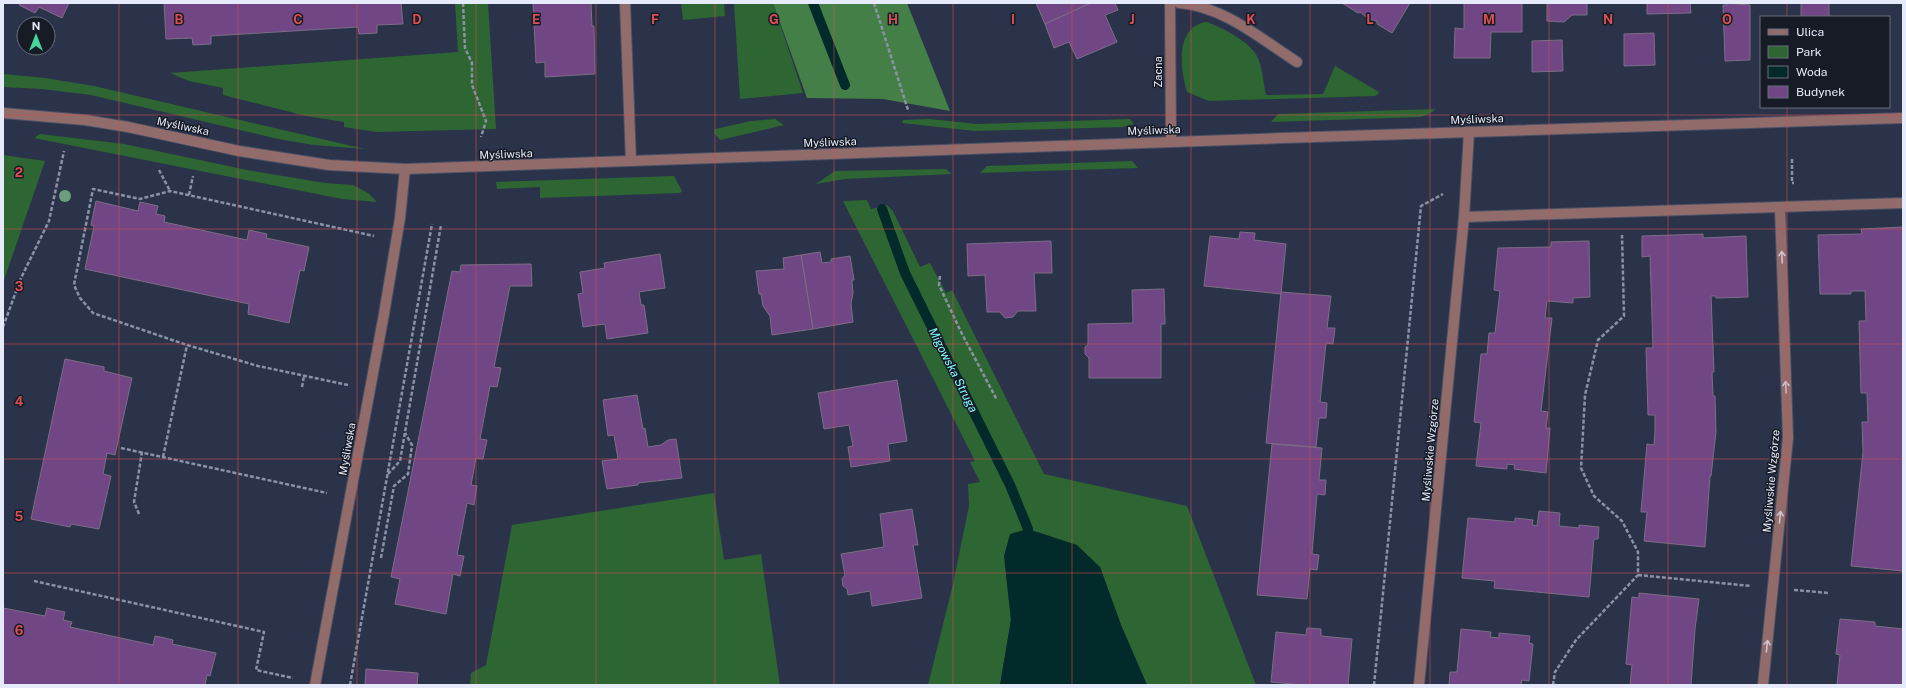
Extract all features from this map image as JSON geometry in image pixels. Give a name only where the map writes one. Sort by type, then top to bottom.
[{"type":"street","points":[[625,3],[631,161]]},
{"type":"street","name":"Zacna","points":[[1170,3],[1171,141]]},
{"type":"street","points":[[1179,3],[1195,4],[1218,12],[1297,62]]},
{"type":"street","name":"Myśliwska","points":[[3,113],[85,120],[135,128],[247,152],[321,164],[405,169],[1171,141],[1903,118]]},
{"type":"street","name":"Myśliwskie Wzgórze","points":[[1419,685],[1464,217],[1469,132]]},
{"type":"street","name":"Myśliwska","points":[[315,685],[382,322],[400,218],[405,169]]},
{"type":"street","points":[[1464,217],[1903,203]]},
{"type":"street","name":"Myśliwskie Wzgórze","points":[[1763,685],[1788,438],[1780,207]]},
{"type":"path","points":[[463,3],[465,48],[472,63],[472,85],[486,121],[481,137]]},
{"type":"path","points":[[874,3],[908,110]]},
{"type":"path","points":[[3,327],[20,278],[49,221],[64,151]]},
{"type":"path","points":[[1792,159],[1792,180]]},
{"type":"path","points":[[159,170],[170,191]]},
{"type":"path","points":[[189,195],[193,176]]},
{"type":"path","points":[[352,386],[258,366],[187,345],[93,313],[80,298],[74,285],[93,189],[140,199],[170,191],[378,237]]},
{"type":"path","points":[[1374,685],[1421,206],[1441,194]]},
{"type":"path","points":[[1553,685],[1555,672],[1576,640],[1638,575],[1638,552],[1622,521],[1594,496],[1581,468],[1585,395],[1598,340],[1624,316],[1622,212]]},
{"type":"path","points":[[350,685],[432,224]]},
{"type":"path","points":[[388,474],[400,461],[441,225]]},
{"type":"path","points":[[940,276],[939,285],[997,400]]},
{"type":"path","points":[[163,457],[187,345]]},
{"type":"path","points":[[302,387],[304,376]]},
{"type":"path","points":[[381,558],[394,486],[408,474],[412,445],[404,433]]},
{"type":"path","points":[[121,448],[332,494]]},
{"type":"path","points":[[139,514],[134,502],[142,452]]},
{"type":"path","points":[[1638,575],[1829,593]]},
{"type":"path","points":[[34,581],[264,632],[256,670],[296,679]]},
{"type":"green space","points":[[455,3],[488,3],[496,129],[376,132],[344,127],[344,122],[306,116],[223,95],[223,88],[189,81],[170,73],[458,52]]},
{"type":"green space","points":[[681,3],[724,3],[725,16],[683,20]]},
{"type":"green space","points":[[734,3],[773,3],[803,93],[740,99]]},
{"type":"green space","points":[[773,3],[907,3],[950,111],[883,99],[807,98]]},
{"type":"green space","points":[[1207,22],[1236,36],[1254,52],[1261,67],[1266,95],[1323,94],[1335,66],[1379,92],[1375,96],[1209,101],[1187,92],[1182,60],[1182,50],[1189,31],[1197,25]]},
{"type":"green space","points":[[3,74],[45,78],[94,86],[365,149],[314,145],[278,139],[91,95],[42,89],[3,87]]},
{"type":"green space","points":[[1436,109],[1421,117],[1271,122],[1278,114]]},
{"type":"green space","points":[[775,119],[784,125],[720,140],[714,133],[715,129],[751,121]]},
{"type":"green space","points":[[929,119],[977,124],[1130,119],[1134,124],[1123,127],[975,131],[902,123],[903,120]]},
{"type":"green space","points":[[40,134],[124,144],[247,170],[325,183],[353,185],[368,193],[377,202],[342,199],[34,138]]},
{"type":"green space","points":[[3,155],[45,161],[3,283]]},
{"type":"green space","points":[[1132,161],[1138,168],[980,173],[987,166]]},
{"type":"green space","points":[[946,169],[952,174],[845,179],[816,184],[835,171]]},
{"type":"green space","points":[[674,176],[682,191],[680,193],[540,198],[540,187],[497,189],[496,182]]},
{"type":"green space","points":[[867,200],[871,209],[887,205],[893,211],[920,267],[930,263],[946,293],[952,290],[1044,474],[1187,506],[1256,685],[1147,685],[1121,625],[1100,567],[1006,574],[1011,620],[1000,685],[928,685],[953,584],[969,506],[968,484],[980,482],[970,462],[975,461],[843,201]]},
{"type":"green space","points":[[714,493],[724,560],[761,554],[780,685],[470,685],[471,673],[486,665],[512,525]]},
{"type":"water","points":[[1028,529],[1077,545],[1100,567],[1121,625],[1147,685],[1000,685],[1011,620],[1004,556],[1010,534]]},
{"type":"building","points":[[20,3],[69,3],[62,18],[39,7],[35,13],[19,5]]},
{"type":"building","points":[[164,3],[401,3],[403,24],[377,25],[377,33],[359,34],[358,27],[211,36],[211,44],[193,45],[192,38],[166,39]]},
{"type":"building","points":[[533,3],[591,3],[592,26],[594,26],[595,74],[545,77],[545,62],[536,63]]},
{"type":"building","points":[[1036,3],[1091,3],[1045,24]]},
{"type":"building","points":[[1091,3],[1115,3],[1118,10],[1105,15],[1117,42],[1077,59],[1069,42],[1054,48],[1045,24]]},
{"type":"building","points":[[1342,3],[1410,3],[1392,33],[1377,24],[1377,21],[1370,20],[1360,12],[1358,13]]},
{"type":"building","points":[[1464,3],[1522,3],[1522,32],[1491,32],[1490,58],[1454,58],[1455,28],[1464,29]]},
{"type":"building","points":[[1547,3],[1587,3],[1587,15],[1572,15],[1564,22],[1547,21]]},
{"type":"building","points":[[1647,3],[1690,3],[1691,13],[1647,14]]},
{"type":"building","points":[[1726,3],[1750,5],[1750,60],[1725,61],[1723,5],[1727,5]]},
{"type":"building","points":[[1801,3],[1829,3],[1829,16],[1801,16]]},
{"type":"building","points":[[1654,33],[1655,65],[1624,66],[1624,34]]},
{"type":"building","points":[[1562,40],[1563,71],[1532,72],[1532,41]]},
{"type":"building","points":[[96,201],[138,211],[140,202],[158,206],[156,214],[165,216],[164,222],[247,240],[249,230],[267,234],[266,238],[309,247],[304,271],[300,270],[289,323],[248,314],[249,304],[85,269],[94,226],[91,225]]},
{"type":"building","points":[[1903,227],[1903,571],[1851,566],[1863,452],[1862,422],[1868,422],[1867,393],[1861,393],[1859,321],[1866,321],[1865,291],[1851,291],[1851,294],[1820,294],[1818,235],[1862,234],[1861,229]]},
{"type":"building","points":[[1240,232],[1255,233],[1254,240],[1286,244],[1281,294],[1204,286],[1210,236],[1239,239]]},
{"type":"building","points":[[1703,234],[1703,238],[1746,236],[1748,297],[1716,298],[1716,296],[1711,296],[1714,372],[1712,372],[1713,396],[1715,396],[1716,432],[1710,476],[1705,547],[1644,541],[1647,512],[1641,512],[1647,444],[1654,445],[1655,430],[1655,415],[1648,415],[1646,348],[1653,348],[1650,256],[1642,257],[1642,236]]},
{"type":"building","points":[[1051,241],[1052,273],[1034,273],[1036,311],[1018,311],[1013,317],[1005,318],[1000,312],[987,312],[985,275],[968,276],[967,244]]},
{"type":"building","points":[[1589,241],[1590,297],[1573,298],[1573,303],[1547,301],[1545,318],[1552,318],[1541,411],[1548,412],[1546,428],[1550,428],[1546,473],[1514,469],[1515,465],[1507,464],[1507,469],[1476,466],[1481,423],[1474,422],[1481,354],[1487,354],[1489,333],[1495,333],[1500,291],[1494,290],[1498,248],[1551,247],[1551,242]]},
{"type":"building","points":[[820,252],[822,263],[831,262],[831,259],[850,256],[854,280],[852,280],[853,293],[851,304],[853,322],[813,329],[801,255]]},
{"type":"building","points":[[660,254],[665,288],[639,292],[641,305],[644,305],[648,333],[607,339],[605,324],[583,327],[578,294],[583,293],[580,272],[605,268],[604,263]]},
{"type":"building","points":[[801,255],[813,329],[772,335],[770,316],[763,306],[761,294],[759,294],[756,271],[784,269],[783,258]]},
{"type":"building","points":[[531,264],[532,286],[510,286],[494,367],[501,368],[497,387],[490,386],[480,439],[487,440],[483,459],[476,458],[471,485],[477,486],[474,505],[467,503],[457,555],[464,556],[460,576],[453,574],[446,614],[395,604],[400,579],[391,577],[452,271],[460,272],[461,265]]},
{"type":"building","points":[[1164,289],[1165,324],[1161,324],[1161,378],[1089,378],[1089,358],[1085,354],[1085,347],[1088,345],[1088,324],[1133,323],[1132,290]]},
{"type":"building","points":[[1281,292],[1331,296],[1327,328],[1335,328],[1333,344],[1326,343],[1320,402],[1327,403],[1326,418],[1319,418],[1316,447],[1266,443]]},
{"type":"building","points":[[65,359],[104,367],[104,371],[132,378],[115,455],[107,453],[103,474],[111,476],[99,529],[71,524],[70,527],[31,519]]},
{"type":"building","points":[[897,380],[907,441],[888,444],[890,461],[851,467],[848,447],[853,446],[849,425],[824,429],[818,393]]},
{"type":"building","points":[[637,395],[648,447],[661,445],[668,440],[676,439],[682,478],[638,483],[638,485],[607,489],[602,461],[618,459],[614,435],[608,436],[603,400]]},
{"type":"building","points":[[1272,444],[1322,448],[1319,480],[1326,480],[1325,495],[1317,494],[1312,554],[1319,555],[1317,570],[1310,569],[1307,599],[1257,595]]},
{"type":"building","points":[[912,509],[918,545],[913,545],[922,598],[872,606],[870,591],[848,595],[847,589],[843,586],[842,579],[845,575],[841,554],[884,547],[880,514]]},
{"type":"building","points":[[1539,511],[1560,513],[1559,526],[1579,528],[1579,525],[1599,527],[1598,539],[1594,539],[1589,597],[1494,588],[1495,581],[1462,578],[1468,518],[1515,522],[1515,518],[1533,520],[1532,525],[1537,526]]},
{"type":"building","points":[[1639,593],[1699,599],[1695,629],[1691,685],[1630,685],[1632,665],[1626,664],[1632,597],[1639,598]]},
{"type":"building","points":[[3,608],[45,616],[47,608],[65,612],[63,620],[72,622],[70,627],[153,645],[155,636],[173,640],[172,644],[216,653],[210,676],[207,675],[205,685],[3,685]]},
{"type":"building","points":[[1840,619],[1875,622],[1875,626],[1903,629],[1903,685],[1837,685],[1840,655],[1836,654]]},
{"type":"building","points":[[1307,628],[1321,629],[1321,636],[1352,639],[1348,685],[1303,685],[1271,682],[1276,632],[1306,635]]},
{"type":"building","points":[[1461,629],[1491,632],[1490,637],[1499,638],[1499,633],[1530,636],[1529,643],[1533,644],[1529,681],[1522,680],[1521,685],[1449,685],[1450,672],[1457,672]]},
{"type":"building","points":[[366,669],[418,673],[417,685],[365,685]]},
{"type":"waterway","name":"Migowska Struga","points":[[813,3],[845,85]]},
{"type":"waterway","name":"Migowska Struga","points":[[882,209],[905,273],[1010,485],[1028,529]]}]
